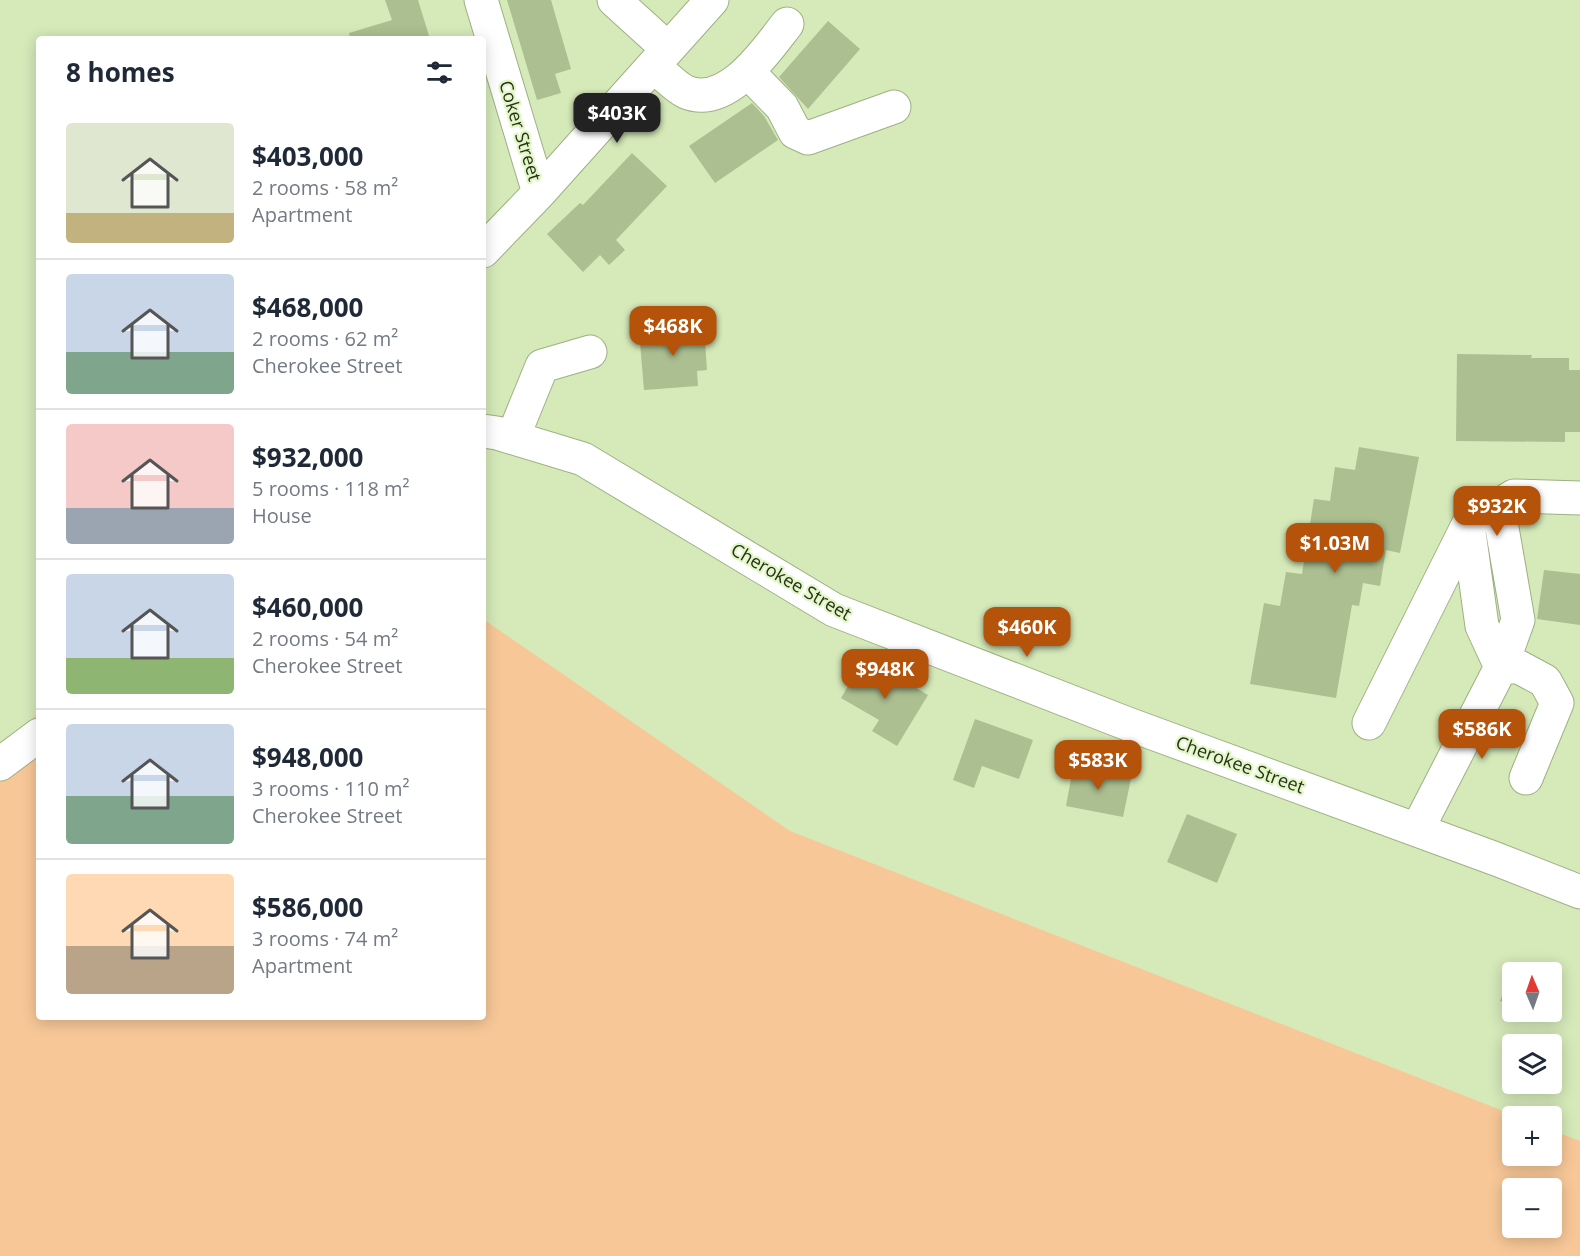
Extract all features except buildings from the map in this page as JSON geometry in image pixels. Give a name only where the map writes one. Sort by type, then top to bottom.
[{"type":"street","name":"Coker Street","points":[[481,0],[539,193]]},
{"type":"street","points":[[614,0],[661,57],[686,92],[709,95],[748,73],[787,24]]},
{"type":"street","points":[[486,248],[539,193],[712,0]]},
{"type":"street","points":[[748,73],[782,107],[795,132],[808,138],[894,107]]},
{"type":"street","points":[[498,434],[542,366],[590,352]]},
{"type":"street","name":"Cherokee Street","points":[[498,434],[583,459],[834,610],[1128,724],[1580,892]]},
{"type":"street","points":[[1369,723],[1468,525],[1514,496],[1580,498]]},
{"type":"street","points":[[1417,830],[1501,667],[1518,620],[1498,506]]},
{"type":"street","points":[[1468,525],[1482,626],[1501,667]]},
{"type":"street","points":[[1501,667],[1519,667],[1545,681],[1557,703],[1526,778]]},
{"type":"street","points":[[0,764],[36,737]]},
{"type":"shaded area","points":[[486,621],[790,831],[1502,1111],[1502,1166],[1562,1166],[1562,1134],[1580,1141],[1580,1256],[0,1256],[0,751],[36,715],[36,1020],[486,1020]]}]
